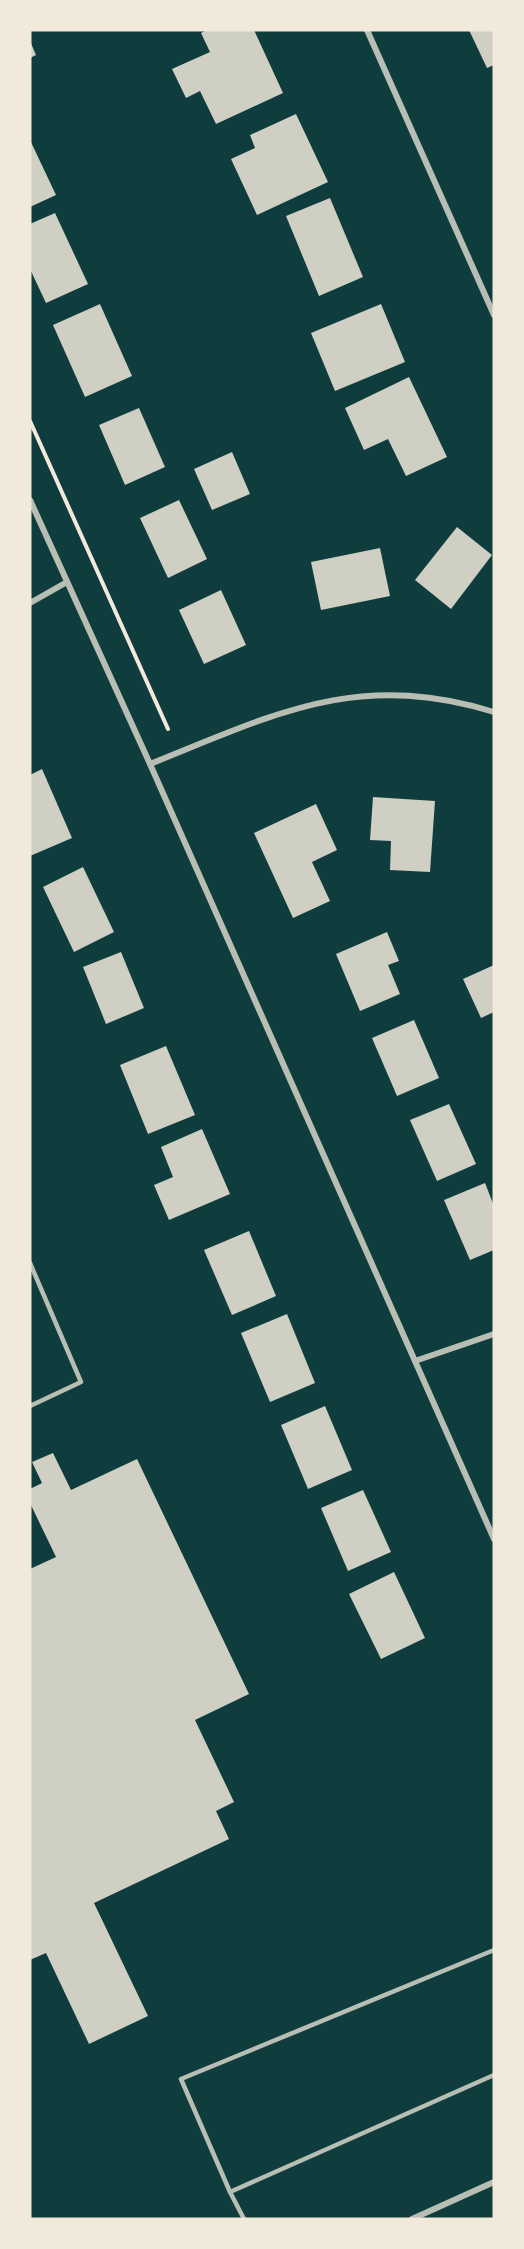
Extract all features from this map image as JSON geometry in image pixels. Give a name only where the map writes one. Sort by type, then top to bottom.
[{"type":"street","points":[[367,30],[494,315]]},
{"type":"street","points":[[30,500],[150,764],[494,1539]]},
{"type":"street","points":[[30,603],[67,582]]},
{"type":"street","points":[[150,764],[285,710],[333,699],[376,695],[427,696],[494,712]]},
{"type":"street","points":[[415,1361],[494,1334]]},
{"type":"street","points":[[412,2219],[494,2182]]},
{"type":"lane","points":[[30,1263],[81,1383],[30,1406]]},
{"type":"lane","points":[[244,2219],[230,2192],[182,2079],[494,1950]]},
{"type":"lane","points":[[230,2192],[494,2075]]},
{"type":"path","points":[[30,421],[168,729]]},
{"type":"building","points":[[207,30],[254,30],[283,93],[216,124],[200,91],[186,98],[172,69],[210,52],[201,33]]},
{"type":"building","points":[[469,30],[494,30],[494,65],[487,68]]},
{"type":"building","points":[[30,41],[36,55],[30,58]]},
{"type":"building","points":[[296,114],[328,182],[257,215],[231,159],[255,148],[250,135]]},
{"type":"building","points":[[30,140],[56,195],[30,207]]},
{"type":"building","points":[[330,198],[363,277],[319,296],[286,216]]},
{"type":"building","points":[[55,213],[88,284],[46,303],[30,269],[30,224]]},
{"type":"building","points":[[100,304],[132,376],[85,397],[53,325]]},
{"type":"building","points":[[381,304],[405,362],[335,391],[311,333]]},
{"type":"building","points":[[409,377],[447,457],[406,476],[388,439],[364,450],[345,408]]},
{"type":"building","points":[[139,408],[165,467],[125,485],[99,425]]},
{"type":"building","points":[[232,452],[250,494],[212,510],[194,469]]},
{"type":"building","points":[[179,500],[207,559],[168,578],[140,518]]},
{"type":"building","points":[[457,527],[492,555],[451,609],[415,580]]},
{"type":"building","points":[[380,548],[390,596],[321,610],[311,562]]},
{"type":"building","points":[[221,590],[246,645],[204,664],[179,610]]},
{"type":"building","points":[[42,769],[72,838],[30,856],[30,775]]},
{"type":"building","points":[[373,797],[435,801],[430,872],[390,870],[391,841],[370,840]]},
{"type":"building","points":[[316,804],[337,850],[312,862],[330,901],[293,918],[254,833]]},
{"type":"building","points":[[83,867],[114,932],[74,952],[43,887]]},
{"type":"building","points":[[387,932],[399,961],[388,965],[400,994],[360,1011],[336,954]]},
{"type":"building","points":[[121,952],[144,1008],[106,1024],[83,967]]},
{"type":"building","points":[[494,965],[494,1012],[481,1018],[463,979]]},
{"type":"building","points":[[414,1020],[439,1078],[397,1096],[372,1038]]},
{"type":"building","points":[[166,1046],[195,1115],[148,1134],[120,1065]]},
{"type":"building","points":[[449,1104],[476,1164],[437,1181],[410,1120]]},
{"type":"building","points":[[202,1129],[230,1194],[169,1220],[154,1185],[173,1177],[161,1147]]},
{"type":"building","points":[[485,1183],[494,1206],[494,1250],[470,1260],[444,1200]]},
{"type":"building","points":[[249,1231],[276,1296],[232,1315],[204,1250]]},
{"type":"building","points":[[287,1314],[315,1383],[270,1402],[241,1333]]},
{"type":"building","points":[[325,1406],[352,1470],[308,1489],[281,1425]]},
{"type":"building","points":[[53,1453],[71,1490],[137,1459],[249,1694],[195,1720],[234,1802],[216,1811],[229,1839],[94,1903],[148,2016],[89,2044],[46,1953],[30,1960],[30,1569],[56,1557],[30,1503],[30,1489],[42,1483],[32,1462]]},
{"type":"building","points":[[363,1490],[391,1552],[348,1571],[321,1508]]},
{"type":"building","points":[[394,1572],[425,1638],[381,1659],[349,1594]]}]
